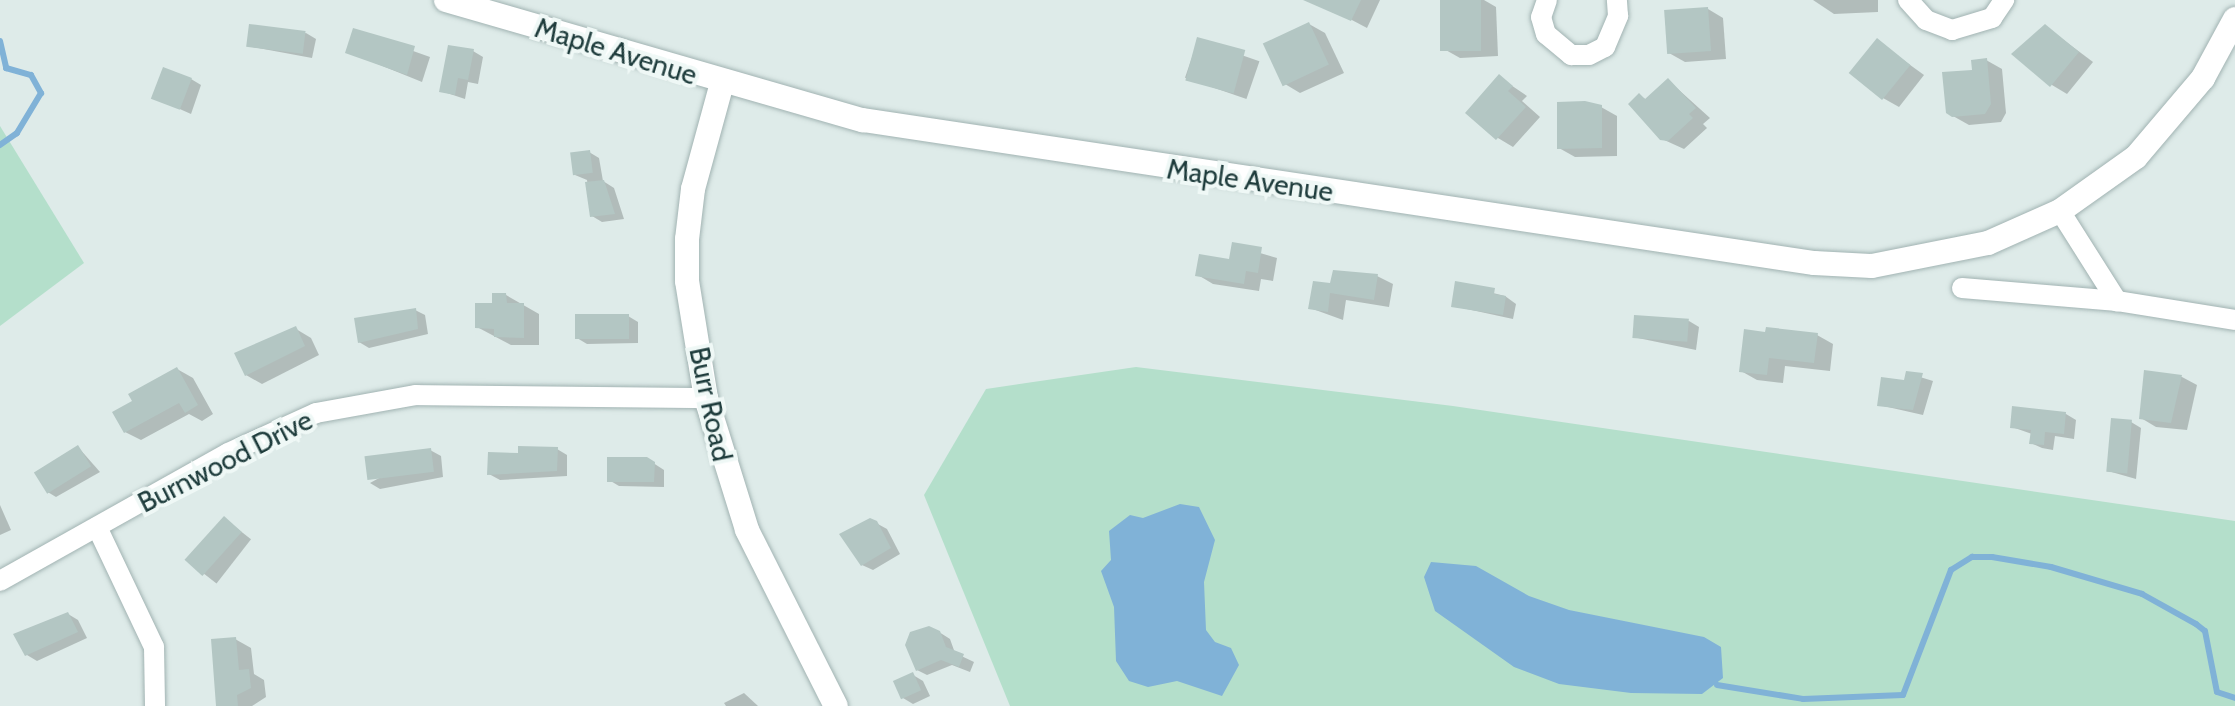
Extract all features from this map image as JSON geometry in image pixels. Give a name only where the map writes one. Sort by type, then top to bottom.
[{"type":"street","name":"Maple Avenue","points":[[446,0],[722,83],[863,120],[1814,263],[1872,266],[1930,258],[1988,243],[2060,211],[2136,157],[2203,78],[2235,19]]},
{"type":"street","points":[[1547,0],[1541,17],[1546,34],[1571,55],[1589,55],[1605,47],[1611,36],[1617,0]]},
{"type":"street","points":[[1908,0],[1926,20],[1952,30],[1992,18],[2004,0]]},
{"type":"street","name":"Burr Road","points":[[722,83],[693,189],[687,239],[687,281],[706,398],[747,530],[836,706]]},
{"type":"street","points":[[2060,211],[2117,301]]},
{"type":"street","points":[[1962,288],[2117,301],[2235,320]]},
{"type":"street","name":"Burnwood Drive","points":[[0,581],[289,423],[365,401],[456,394],[706,398]]},
{"type":"street","points":[[97,527],[154,647],[155,706]]},
{"type":"green space","points":[[0,126],[84,263],[0,326]]},
{"type":"green space","points":[[1136,367],[1453,406],[2235,521],[2235,706],[1010,706],[924,495],[986,389]]},
{"type":"water","points":[[1180,504],[1199,507],[1215,540],[1204,582],[1206,630],[1215,642],[1231,648],[1239,665],[1222,696],[1177,681],[1148,687],[1129,681],[1116,661],[1114,607],[1101,571],[1111,560],[1109,531],[1130,515],[1143,518]]},
{"type":"water","points":[[1431,562],[1476,566],[1529,596],[1569,610],[1704,637],[1721,647],[1723,678],[1702,694],[1631,693],[1559,684],[1514,667],[1435,611],[1424,577]]},
{"type":"building","points":[[1303,0],[1361,0],[1351,21]]},
{"type":"building","points":[[1440,0],[1481,0],[1481,51],[1440,51]]},
{"type":"building","points":[[1708,7],[1711,51],[1667,54],[1664,10]]},
{"type":"building","points":[[1309,22],[1329,65],[1283,86],[1263,44]]},
{"type":"building","points":[[249,24],[306,31],[303,54],[246,47]]},
{"type":"building","points":[[2045,24],[2079,52],[2050,87],[2011,54]]},
{"type":"building","points":[[353,28],[415,46],[407,75],[345,53]]},
{"type":"building","points":[[1197,37],[1245,50],[1234,93],[1185,80]]},
{"type":"building","points":[[1877,38],[1910,65],[1882,100],[1849,73]]},
{"type":"building","points":[[448,45],[474,49],[468,80],[458,78],[455,95],[439,92]]},
{"type":"building","points":[[1987,58],[1991,104],[1985,114],[1952,117],[1946,113],[1942,72],[1972,70],[1971,60]]},
{"type":"building","points":[[163,67],[192,78],[180,110],[151,99]]},
{"type":"building","points":[[1499,74],[1513,86],[1508,91],[1526,107],[1496,140],[1465,113]]},
{"type":"building","points":[[1668,78],[1696,108],[1689,114],[1693,118],[1668,141],[1660,140],[1628,104],[1639,93],[1645,99]]},
{"type":"building","points":[[1585,101],[1602,105],[1602,148],[1557,149],[1557,102]]},
{"type":"building","points":[[590,150],[593,173],[573,175],[570,152]]},
{"type":"building","points":[[604,180],[615,214],[590,217],[585,182]]},
{"type":"building","points":[[1232,242],[1262,247],[1258,273],[1246,271],[1244,284],[1195,276],[1199,254],[1229,259]]},
{"type":"building","points":[[1333,270],[1378,274],[1374,300],[1330,293],[1328,312],[1308,309],[1313,281],[1330,283]]},
{"type":"building","points":[[1455,281],[1495,288],[1494,294],[1506,296],[1503,315],[1451,307]]},
{"type":"building","points":[[492,293],[506,293],[507,303],[524,303],[524,338],[494,337],[494,329],[475,328],[475,303],[492,303]]},
{"type":"building","points":[[416,308],[418,329],[358,343],[354,318]]},
{"type":"building","points":[[575,314],[629,314],[629,339],[575,339]]},
{"type":"building","points":[[1634,315],[1689,319],[1687,342],[1632,338]]},
{"type":"building","points":[[296,326],[305,346],[245,376],[234,353]]},
{"type":"building","points":[[1766,327],[1818,333],[1814,363],[1769,358],[1767,375],[1739,372],[1744,329],[1765,332]]},
{"type":"building","points":[[177,367],[198,405],[185,413],[179,403],[124,433],[112,412],[132,401],[128,394]]},
{"type":"building","points":[[2144,370],[2182,375],[2171,423],[2139,419]]},
{"type":"building","points":[[1906,371],[1923,373],[1913,410],[1877,406],[1881,377],[1904,380]]},
{"type":"building","points":[[2012,406],[2066,412],[2064,434],[2045,432],[2044,445],[2029,444],[2031,430],[2010,428]]},
{"type":"building","points":[[2111,418],[2132,420],[2127,474],[2106,472]]},
{"type":"building","points":[[78,445],[91,466],[47,494],[34,473]]},
{"type":"building","points":[[518,446],[558,447],[557,471],[487,475],[488,452],[518,453]]},
{"type":"building","points":[[431,448],[434,472],[367,480],[364,456]]},
{"type":"building","points":[[607,457],[647,457],[655,462],[654,482],[607,482]]},
{"type":"building","points":[[224,516],[242,532],[202,576],[185,560]]},
{"type":"building","points":[[870,518],[877,521],[891,548],[861,566],[839,534]]},
{"type":"building","points":[[68,612],[78,632],[25,656],[13,634]]},
{"type":"building","points":[[929,626],[940,631],[946,647],[964,654],[959,667],[941,660],[916,671],[905,645],[910,632]]},
{"type":"building","points":[[236,637],[239,670],[249,669],[251,688],[237,695],[238,706],[216,706],[211,639]]},
{"type":"building","points":[[913,672],[921,690],[901,699],[893,681]]},
{"type":"waterway","points":[[0,41],[6,68],[31,75],[41,93],[17,133],[0,145]]},
{"type":"waterway","points":[[1717,685],[1803,699],[1903,695],[1951,570],[1972,557],[1992,557],[2051,567],[2142,594],[2196,624],[2205,631],[2217,692],[2235,698]]}]
